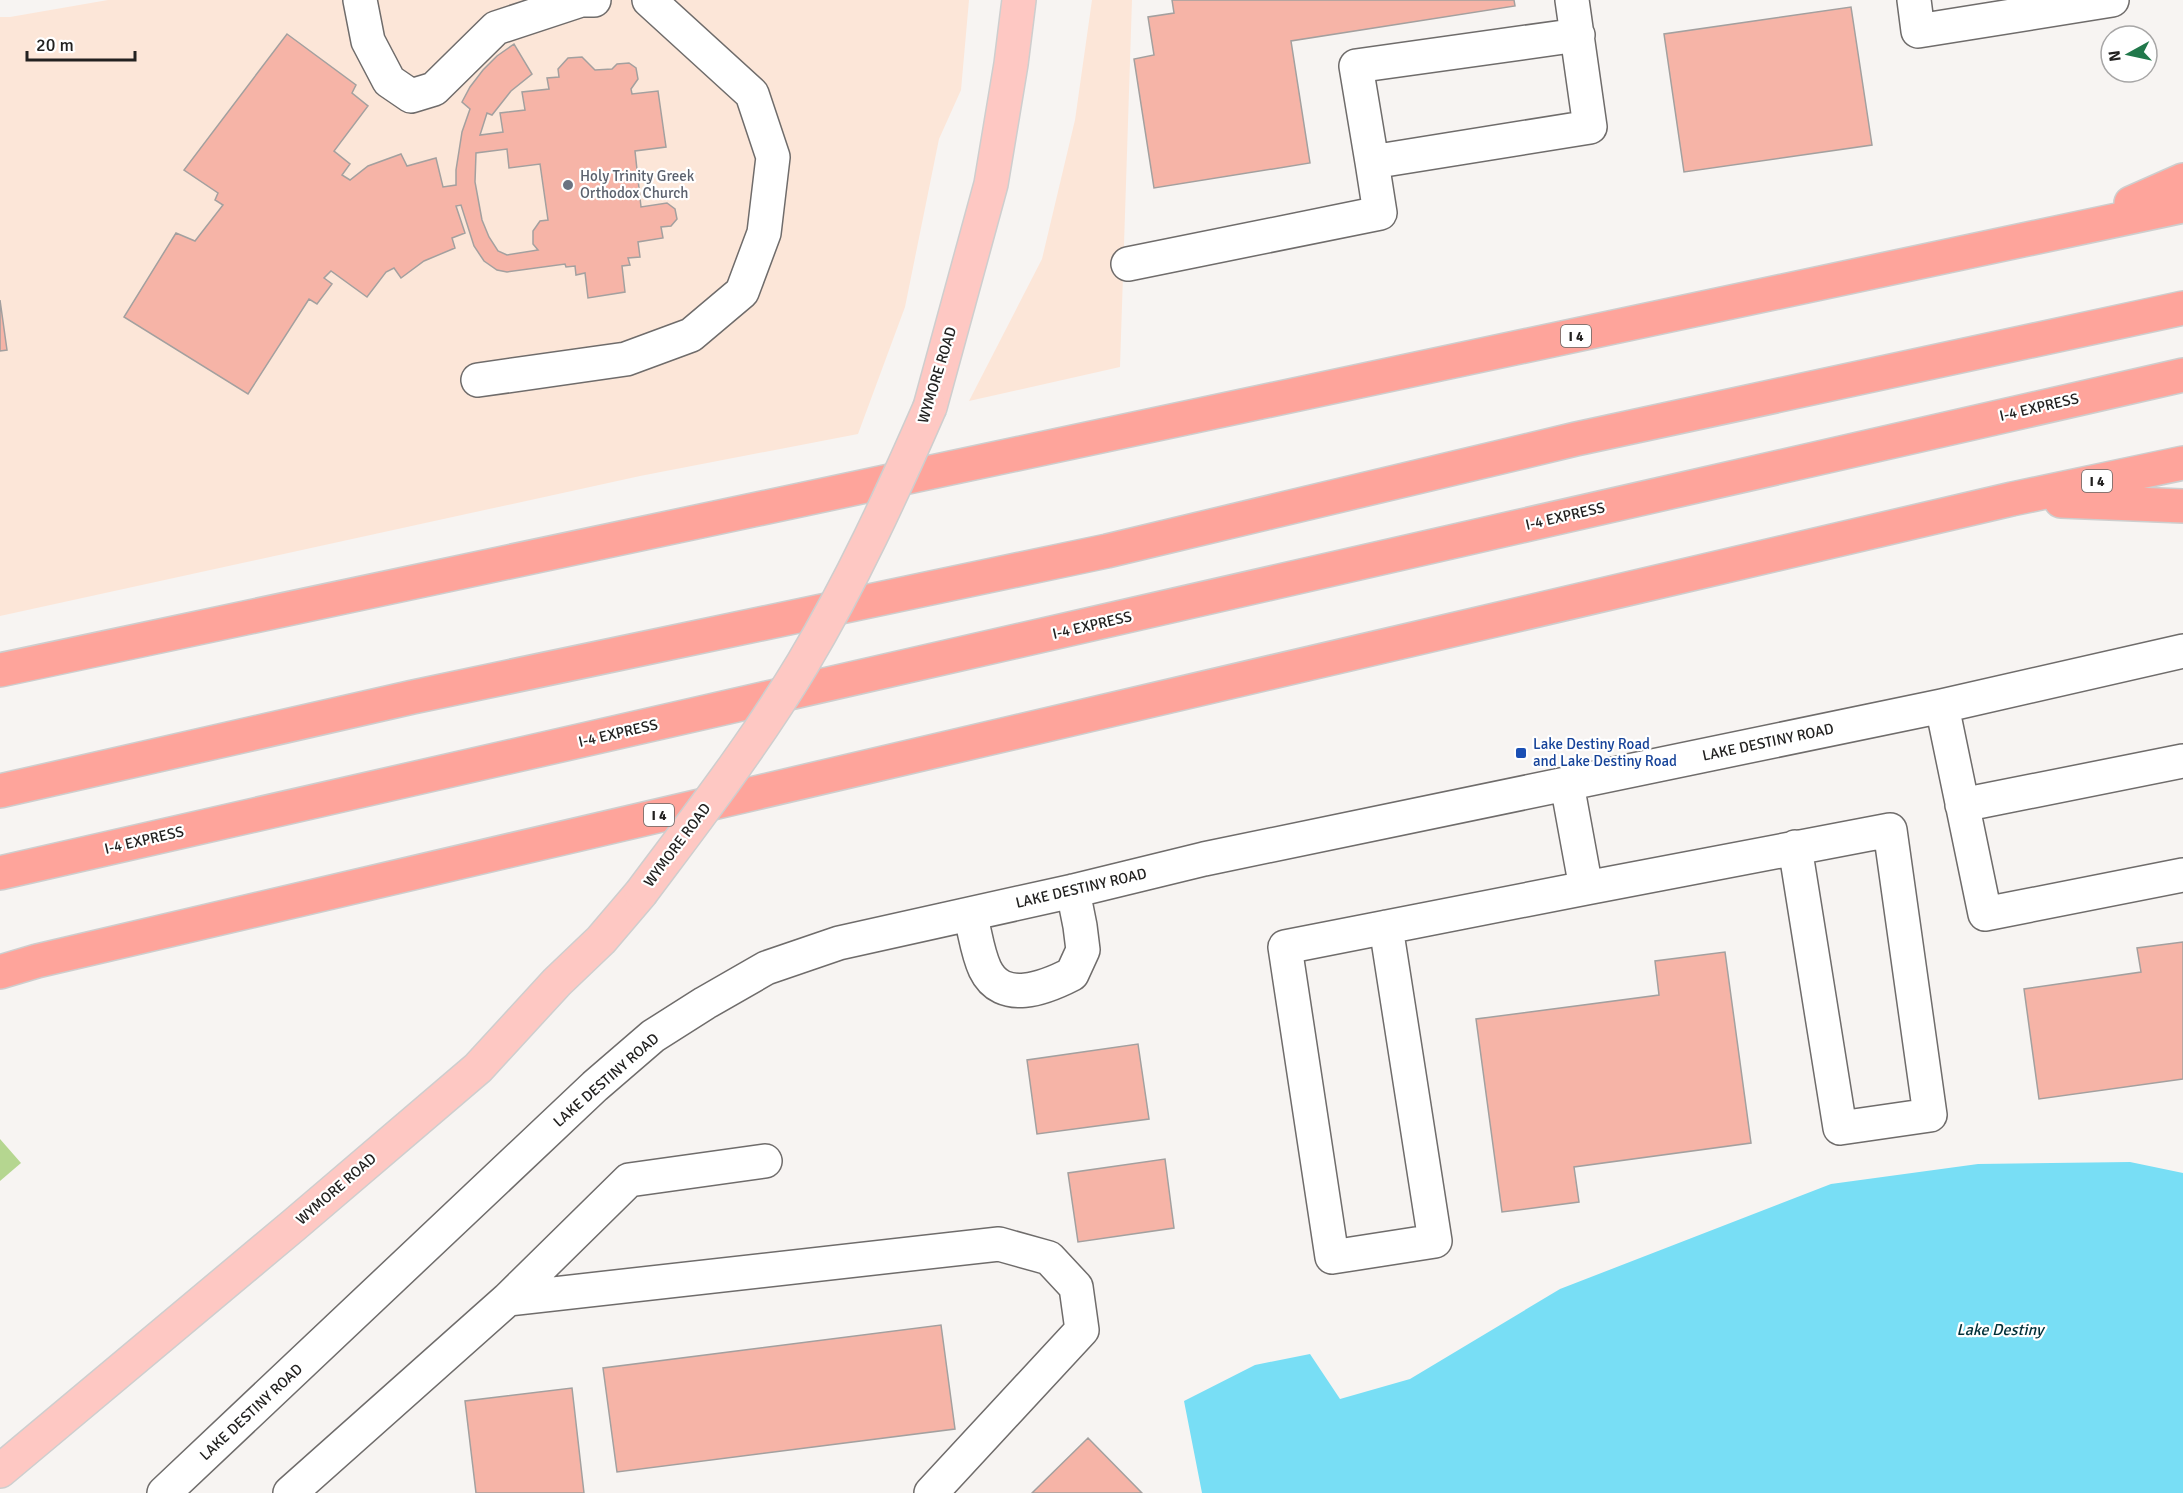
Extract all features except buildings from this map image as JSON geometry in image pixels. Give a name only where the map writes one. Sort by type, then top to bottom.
[{"type":"highway","points":[[2070,231],[2183,180]]},
{"type":"highway","name":"I 4","points":[[0,670],[2183,206]]},
{"type":"highway","points":[[0,791],[413,697],[1107,550],[1576,439],[2183,308]]},
{"type":"highway","name":"I-4 EXPRESS","points":[[0,873],[2183,375]]},
{"type":"highway","name":"I 4","points":[[0,972],[49,958],[2012,499],[2183,463]]},
{"type":"highway","points":[[2012,499],[2183,506]]},
{"type":"main road","name":"WYMORE ROAD","points":[[0,1471],[294,1226],[478,1068],[557,982],[601,940],[641,893],[763,726],[804,662],[876,527],[930,406],[991,184],[1019,0]]},
{"type":"street","points":[[360,0],[368,41],[389,81],[411,96],[434,89],[496,28],[581,0],[594,0]]},
{"type":"street","points":[[478,380],[626,359],[691,335],[742,292],[764,233],[773,157],[752,94],[649,0]]},
{"type":"street","points":[[1372,162],[1590,127],[1572,0]]},
{"type":"street","points":[[1916,16],[2112,0]]},
{"type":"street","points":[[1128,264],[1380,213],[1356,66],[1578,35]]},
{"type":"street","name":"LAKE DESTINY ROAD","points":[[180,1488],[595,1086],[653,1036],[766,968],[839,943],[1073,891],[1204,859],[1942,706],[2183,651]]},
{"type":"street","points":[[1942,706],[1985,914],[2183,875]]},
{"type":"street","points":[[1962,805],[2183,761]]},
{"type":"street","points":[[1567,784],[1586,888]]},
{"type":"street","points":[[1386,927],[1435,1240],[1332,1257],[1285,947],[1386,927],[1795,847],[1890,830],[1930,1115],[1840,1128],[1795,847]]},
{"type":"street","points":[[970,914],[985,969],[998,986],[1017,992],[1048,986],[1072,974],[1083,950],[1073,891]]},
{"type":"street","points":[[290,1493],[508,1299],[629,1180],[765,1161]]},
{"type":"street","points":[[508,1299],[999,1244],[1049,1258],[1076,1287],[1082,1330],[931,1493]]},
{"type":"shaded area","points":[[108,0],[969,0],[961,90],[939,139],[905,307],[858,434],[640,476],[0,616],[0,17]]},
{"type":"shaded area","points":[[1092,0],[1132,0],[1120,367],[969,401],[1042,259],[1075,120]]},
{"type":"green space","points":[[0,1139],[21,1163],[0,1181]]},
{"type":"water","name":"Lake Destiny","points":[[2130,1162],[2183,1173],[2183,1493],[1202,1493],[1184,1401],[1255,1365],[1310,1354],[1340,1399],[1410,1379],[1560,1289],[1831,1184],[1978,1164]]},
{"type":"place","name":"Holy Trinity Greek Orthodox Church","points":[[568,185]]},
{"type":"place","name":"Lake Destiny Road and Lake Destiny Road","points":[[1521,753]]}]
